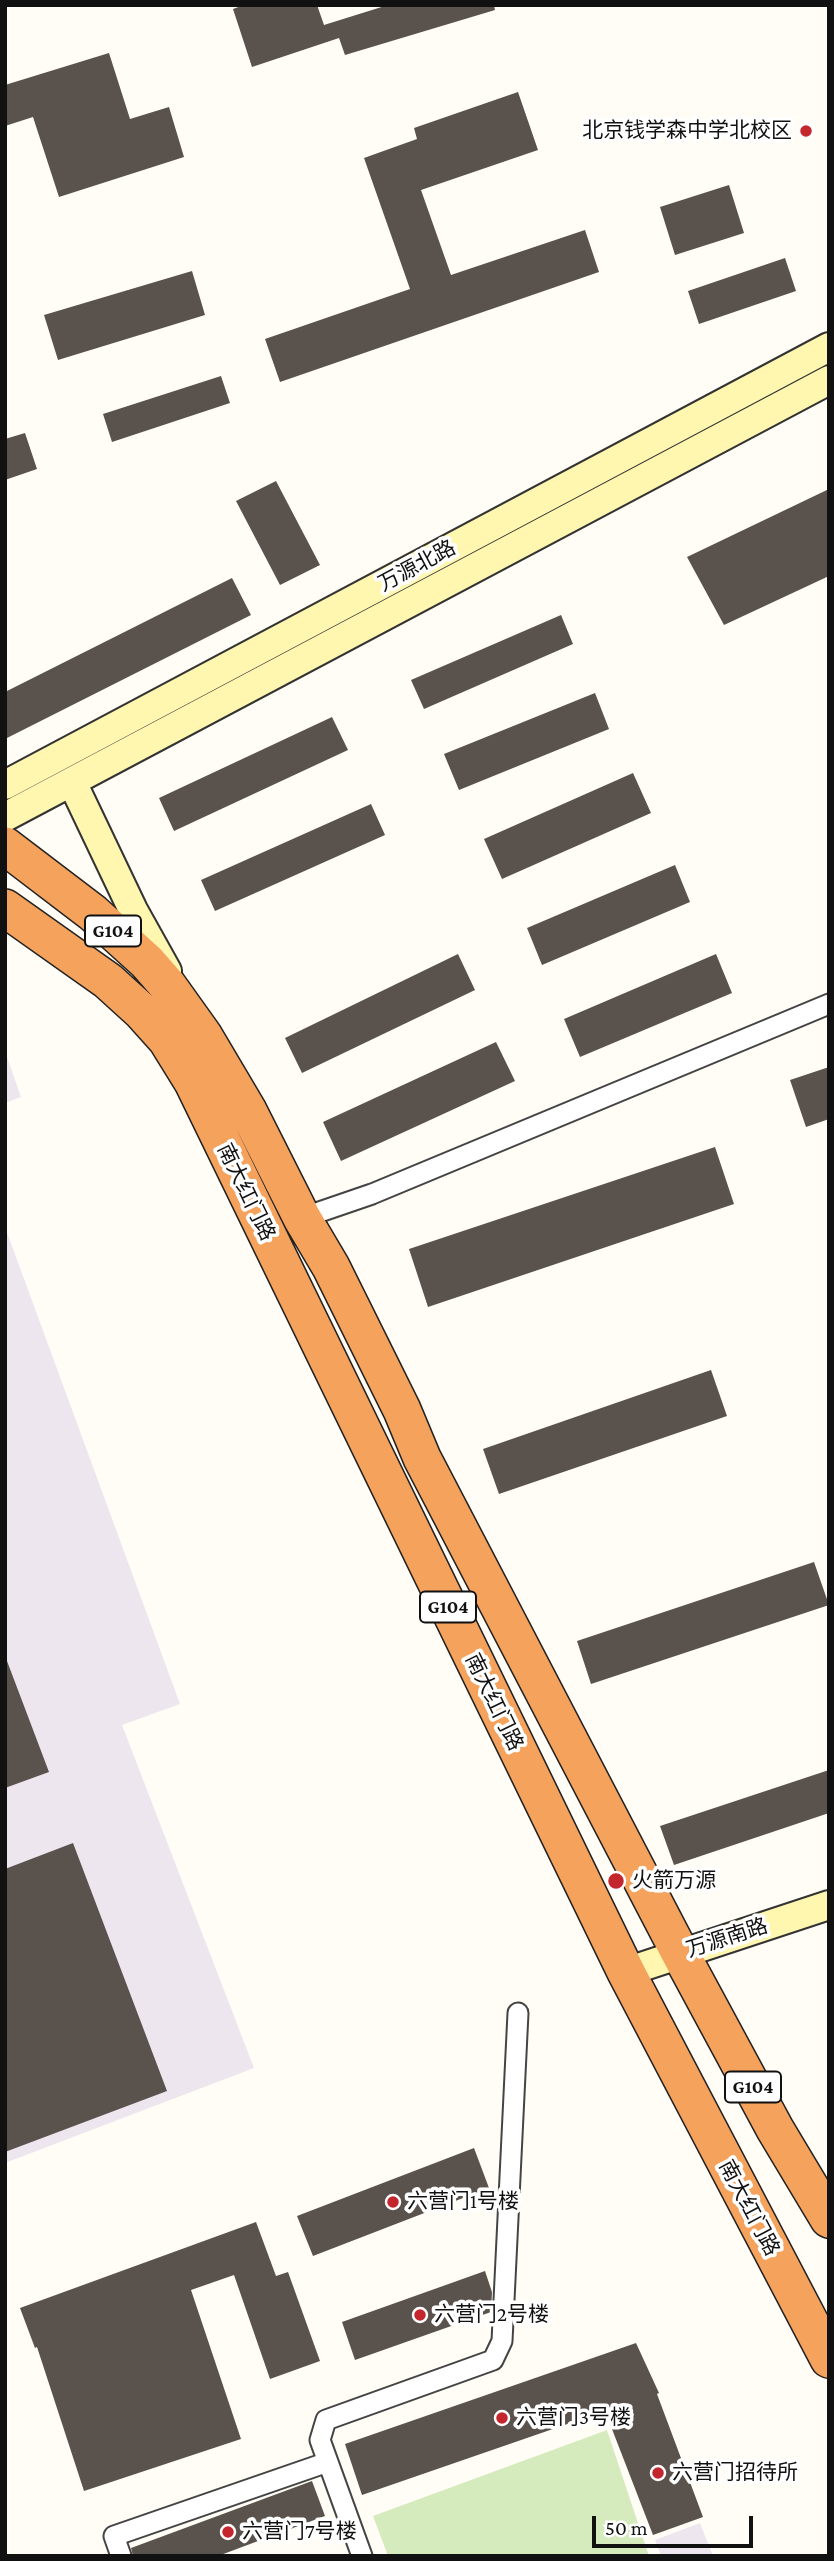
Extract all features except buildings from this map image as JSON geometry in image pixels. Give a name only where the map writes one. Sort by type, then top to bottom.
[{"type":"highway","name":"南大红门路","points":[[5,846],[93,913],[147,962],[203,1035],[248,1111],[302,1218],[337,1279],[402,1409],[422,1458],[680,1954]]},
{"type":"highway","name":"南大红门路","points":[[5,908],[108,981],[133,1003],[167,1040],[193,1082],[626,1972],[829,2359]]},
{"type":"highway","name":"G104","points":[[680,1954],[775,2129],[829,2219]]},
{"type":"main road","name":"万源北路","points":[[5,785],[829,347]]},
{"type":"main road","name":"万源北路","points":[[5,817],[829,380]]},
{"type":"main road","points":[[72,782],[133,910],[203,1035]]},
{"type":"main road","name":"万源南路","points":[[626,1972],[829,1905]]},
{"type":"street","points":[[302,1218],[372,1194],[829,1004]]},
{"type":"street","points":[[362,2556],[320,2440],[326,2420],[493,2360],[502,2342],[517,2013]]},
{"type":"street","points":[[121,2556],[114,2536],[328,2462]]},
{"type":"shaded area","points":[[5,1051],[21,1097],[5,1103]]},
{"type":"shaded area","points":[[5,1227],[180,1704],[122,1725],[254,2068],[5,2163]]},
{"type":"shaded area","points":[[700,2523],[713,2556],[661,2556],[655,2540]]},
{"type":"green space","points":[[607,2430],[649,2556],[388,2556],[373,2516]]},
{"type":"place","name":"北京钱学森中学北校区","points":[[806,131]]},
{"type":"place","name":"火箭万源","points":[[616,1881]]},
{"type":"place","name":"六营门1号楼","points":[[393,2202]]},
{"type":"place","name":"六营门2号楼","points":[[420,2315]]},
{"type":"place","name":"六营门3号楼","points":[[502,2418]]},
{"type":"place","name":"六营门招待所","points":[[658,2473]]},
{"type":"place","name":"六营门7号楼","points":[[228,2532]]}]
